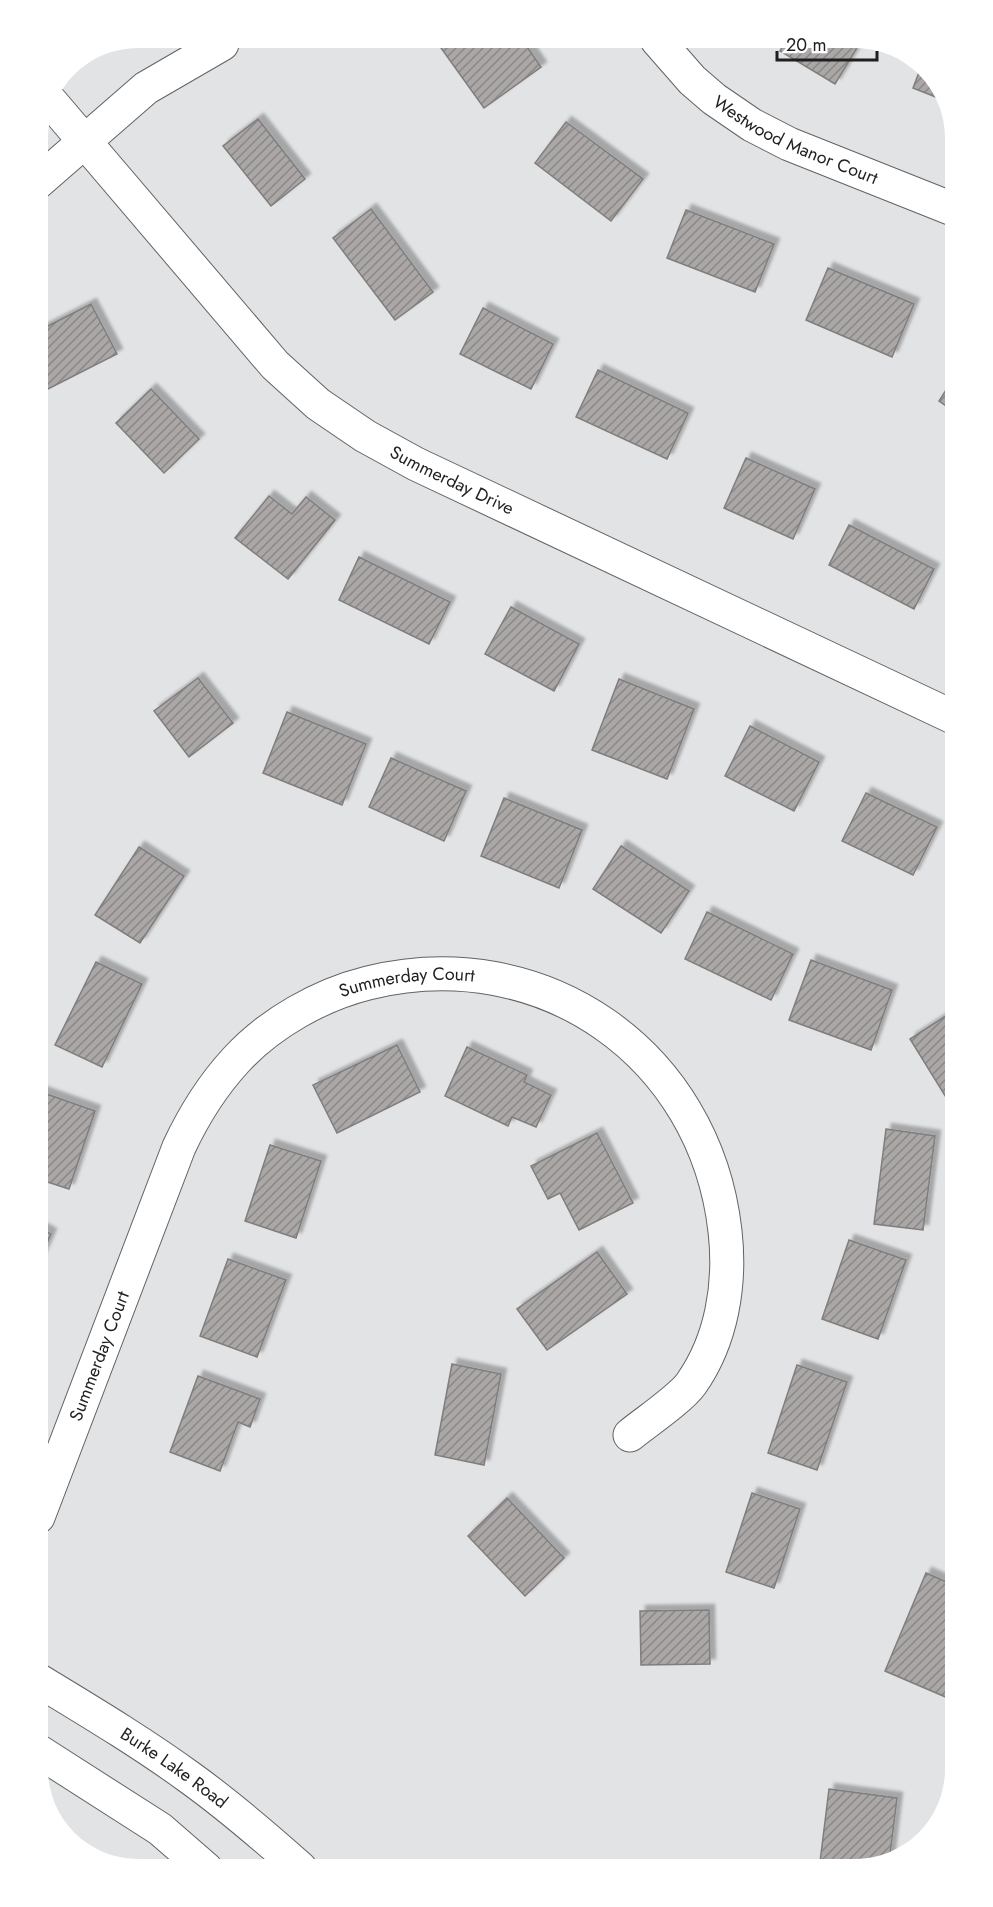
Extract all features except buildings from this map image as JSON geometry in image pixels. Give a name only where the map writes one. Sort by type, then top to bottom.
[{"type":"street","points":[[48,173],[146,88],[215,48]]},
{"type":"street","name":"Westwood Manor Court","points":[[664,48],[692,80],[714,99],[752,125],[789,144],[945,206]]},
{"type":"street","name":"Summerday Drive","points":[[54,106],[275,365],[318,404],[365,436],[416,464],[945,713]]},
{"type":"street","name":"Summerday Court","points":[[48,1491],[179,1147],[191,1120],[218,1081],[255,1042],[298,1011],[347,988],[410,975],[456,974],[489,977],[535,989],[578,1008],[635,1048],[668,1084],[685,1109],[706,1151],[722,1203],[727,1250],[723,1303],[714,1342],[704,1364],[689,1387],[630,1435]]},
{"type":"street","name":"Burke Lake Road","points":[[48,1686],[189,1777],[266,1837],[290,1859]]},
{"type":"street","points":[[48,1757],[160,1829],[194,1859]]}]
